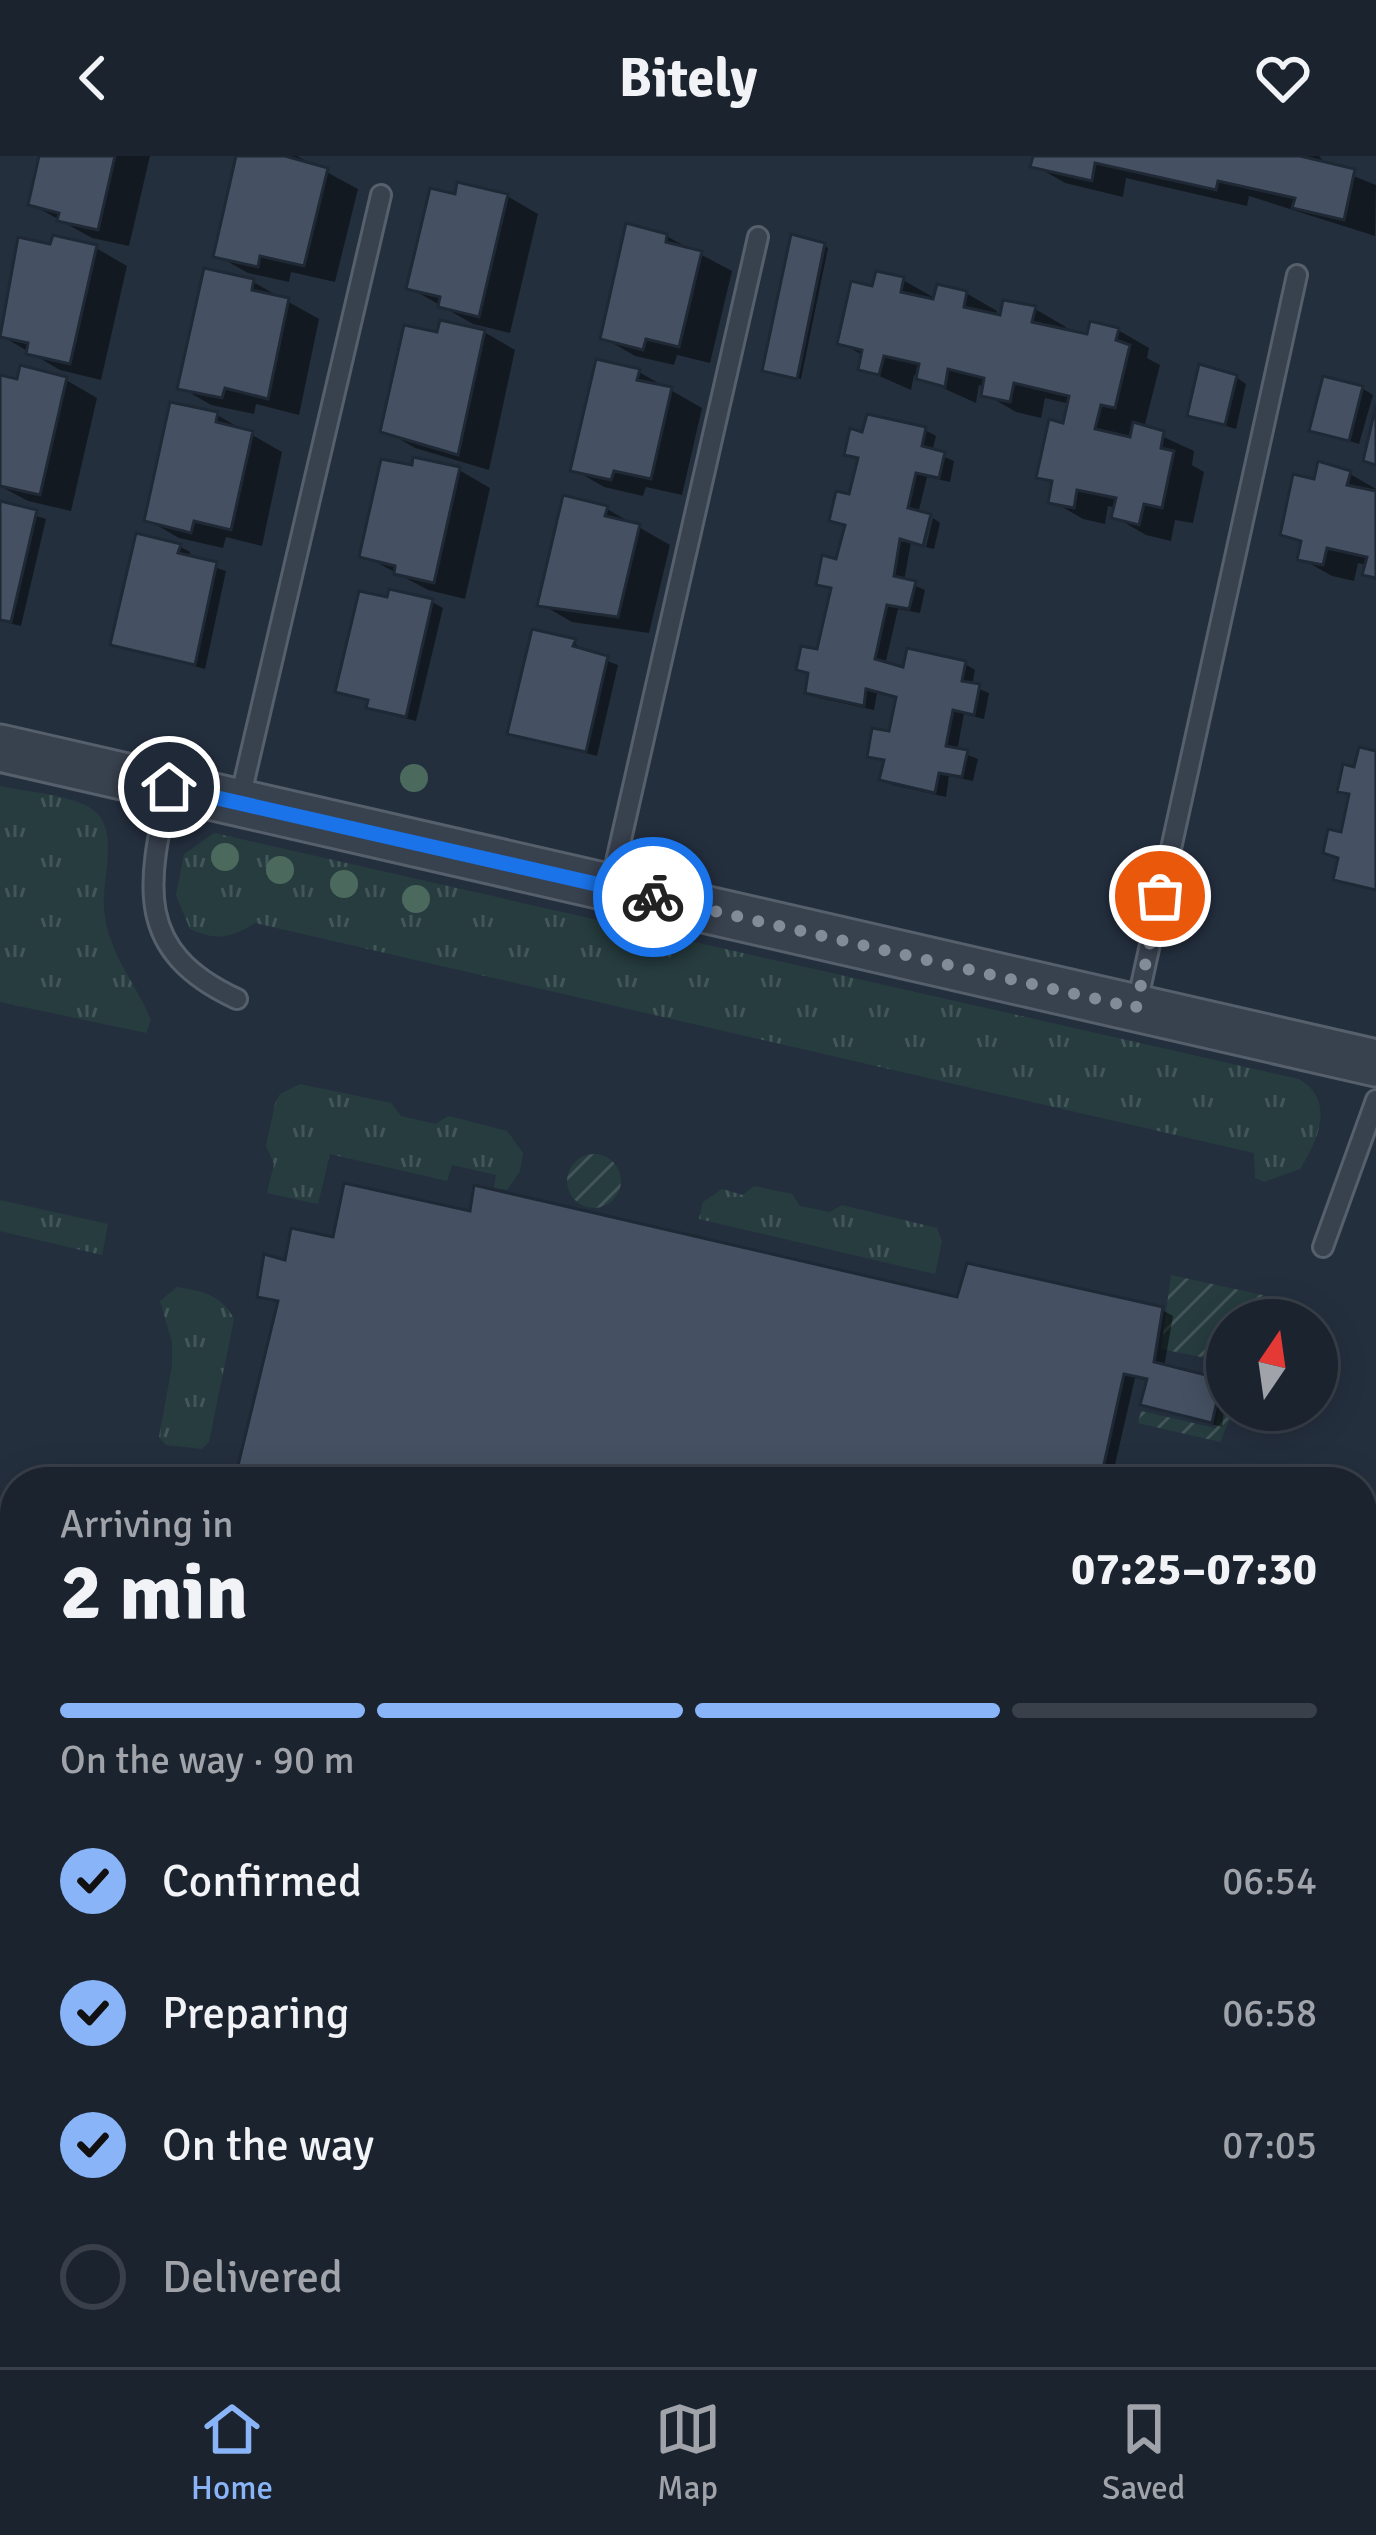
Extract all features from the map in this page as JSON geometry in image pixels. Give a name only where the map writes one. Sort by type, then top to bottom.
[{"type":"street","points":[[0,748],[1376,1063]]},
{"type":"lane","points":[[239,803],[381,195]]},
{"type":"lane","points":[[610,887],[758,237]]},
{"type":"lane","points":[[1136,1008],[1297,274]]},
{"type":"lane","points":[[169,787],[154,856],[156,920],[180,964],[202,982],[237,998]]},
{"type":"lane","points":[[1323,1247],[1376,1100]]},
{"type":"green space","points":[[0,786],[72,800],[101,818],[108,842],[107,925],[116,954],[151,1020],[146,1033],[0,1002]]},
{"type":"green space","points":[[214,833],[1299,1079],[1317,1098],[1317,1134],[1300,1169],[1264,1182],[1255,1178],[1254,1153],[255,923],[231,935],[208,935],[190,929],[176,895],[184,854]]},
{"type":"green space","points":[[300,1084],[391,1103],[401,1116],[435,1124],[449,1116],[507,1131],[523,1153],[520,1171],[507,1190],[494,1188],[496,1175],[452,1165],[447,1181],[330,1154],[318,1204],[267,1193],[274,1164],[266,1146],[275,1104],[280,1094]]},
{"type":"green space","points":[[594,1154],[613,1162],[621,1181],[613,1200],[594,1208],[575,1200],[567,1181],[575,1162]]},
{"type":"green space","points":[[754,1186],[792,1194],[800,1206],[830,1212],[842,1205],[937,1228],[942,1241],[935,1274],[699,1219],[703,1202],[722,1189],[743,1195]]},
{"type":"green space","points":[[0,1200],[108,1224],[102,1255],[0,1231]]},
{"type":"green space","points":[[1171,1275],[1267,1296],[1206,1299],[1206,1358],[1161,1349]]},
{"type":"green space","points":[[177,1287],[210,1296],[224,1304],[234,1319],[209,1442],[202,1449],[166,1445],[159,1437],[172,1366],[172,1342],[160,1301]]},
{"type":"green space","points":[[1141,1411],[1206,1426],[1206,1431],[1225,1431],[1220,1442],[1138,1423]]},
{"type":"building","points":[[39,156],[115,156],[98,230],[57,221],[59,213],[28,205]]},
{"type":"building","points":[[236,156],[285,156],[328,168],[304,266],[260,256],[258,267],[213,257]]},
{"type":"building","points":[[1033,156],[1300,156],[1355,169],[1344,220],[1292,208],[1295,198],[1218,181],[1216,190],[1095,163],[1092,181],[1030,167]]},
{"type":"building","points":[[457,182],[508,194],[479,317],[438,307],[440,297],[406,289],[430,188],[455,194]]},
{"type":"building","points":[[626,223],[667,234],[666,242],[702,251],[679,347],[646,339],[643,350],[600,339]]},
{"type":"building","points":[[791,234],[825,243],[797,379],[762,371]]},
{"type":"building","points":[[53,235],[97,245],[70,364],[26,354],[28,343],[0,337],[18,237],[50,244]]},
{"type":"building","points":[[204,268],[254,279],[252,290],[289,298],[268,399],[225,388],[222,398],[177,389]]},
{"type":"building","points":[[876,271],[904,277],[901,292],[933,299],[937,284],[967,291],[964,307],[1000,315],[1003,300],[1036,306],[1032,322],[1087,334],[1090,321],[1119,328],[1116,340],[1130,345],[1115,408],[1101,405],[1095,429],[1130,437],[1133,422],[1164,431],[1161,448],[1174,451],[1162,508],[1144,504],[1139,525],[1111,518],[1116,498],[1077,490],[1074,508],[1048,503],[1052,481],[1036,478],[1049,419],[1063,423],[1069,396],[1014,383],[1010,402],[981,396],[984,378],[948,369],[945,387],[916,379],[919,364],[884,356],[879,375],[858,370],[862,350],[837,344],[851,281],[872,286]]},
{"type":"building","points":[[440,320],[485,330],[458,455],[380,432],[404,325],[437,332]]},
{"type":"building","points":[[596,359],[640,369],[637,380],[672,387],[651,479],[614,471],[611,480],[570,471]]},
{"type":"building","points":[[1199,364],[1237,375],[1225,425],[1187,416]]},
{"type":"building","points":[[20,365],[67,377],[40,495],[0,486],[0,375],[17,379]]},
{"type":"building","points":[[1323,376],[1363,386],[1349,441],[1309,431]]},
{"type":"building","points":[[170,402],[218,412],[216,422],[253,431],[231,530],[194,521],[191,533],[144,521]]},
{"type":"building","points":[[1376,405],[1376,465],[1363,461]]},
{"type":"building","points":[[867,414],[926,427],[922,446],[945,452],[939,478],[916,473],[908,508],[931,514],[923,546],[900,539],[894,576],[916,581],[909,609],[887,605],[875,659],[903,667],[907,648],[966,661],[962,681],[980,684],[974,715],[953,710],[946,746],[968,750],[962,777],[939,773],[935,793],[879,780],[884,760],[867,757],[872,728],[889,731],[896,697],[866,689],[864,706],[805,693],[808,673],[796,670],[801,646],[817,649],[831,588],[816,585],[822,555],[836,559],[845,525],[829,521],[836,491],[849,494],[858,458],[844,455],[850,428],[862,432]]},
{"type":"building","points":[[413,457],[460,467],[434,583],[394,574],[395,566],[359,557],[381,459],[412,465]]},
{"type":"building","points":[[1318,461],[1351,471],[1347,485],[1376,491],[1376,578],[1362,575],[1367,557],[1327,548],[1323,565],[1297,560],[1301,541],[1280,535],[1293,474],[1314,479]]},
{"type":"building","points":[[563,495],[608,506],[605,516],[640,524],[618,617],[537,606]]},
{"type":"building","points":[[0,501],[37,510],[11,622],[0,620]]},
{"type":"building","points":[[136,533],[181,544],[178,553],[217,562],[195,665],[110,645]]},
{"type":"building","points":[[389,589],[433,599],[406,717],[366,708],[368,700],[335,692],[359,591],[387,597]]},
{"type":"building","points":[[532,629],[576,639],[573,646],[608,656],[586,752],[507,734]]},
{"type":"building","points":[[1359,747],[1376,751],[1376,890],[1333,880],[1338,858],[1323,853],[1328,829],[1341,832],[1349,794],[1337,792],[1343,764],[1354,767]]},
{"type":"building","points":[[344,1183],[470,1211],[474,1185],[957,1297],[967,1263],[1163,1307],[1154,1362],[1206,1375],[1206,1422],[1140,1405],[1147,1379],[1124,1374],[1103,1467],[238,1467],[278,1301],[257,1297],[264,1254],[285,1260],[291,1228],[333,1237]]},
{"type":"way so far","points":[[653,897],[1136,1008],[1160,896]]},
{"type":"route","points":[[169,787],[653,897]]}]
